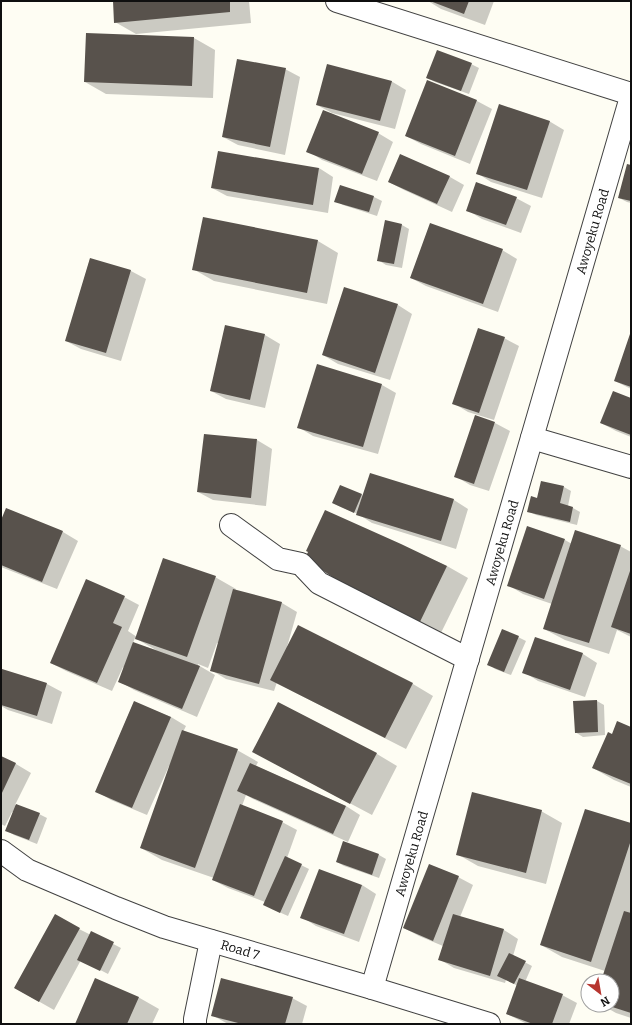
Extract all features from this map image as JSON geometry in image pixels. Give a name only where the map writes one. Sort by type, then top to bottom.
[{"type":"street","points":[[337,1],[631,95]]},
{"type":"street","name":"Awoyeku Road","points":[[372,988],[631,95]]},
{"type":"street","points":[[532,438],[631,467]]},
{"type":"street","points":[[231,525],[278,559],[301,564],[319,583],[468,659]]},
{"type":"street","name":"Road 7","points":[[1,852],[27,870],[164,927],[489,1024]]},
{"type":"street","points":[[195,1024],[211,941]]},
{"type":"building","points":[[113,1],[230,1],[230,12],[114,23]]},
{"type":"building","points":[[430,1],[469,1],[464,14]]},
{"type":"building","points":[[86,33],[194,37],[192,86],[84,82]]},
{"type":"building","points":[[437,50],[472,63],[461,91],[426,78]]},
{"type":"building","points":[[237,59],[286,68],[270,147],[222,137]]},
{"type":"building","points":[[327,64],[392,81],[380,121],[316,105]]},
{"type":"building","points":[[427,80],[477,100],[455,156],[405,136]]},
{"type":"building","points":[[499,104],[550,121],[527,190],[476,174]]},
{"type":"building","points":[[323,110],[379,132],[362,174],[306,152]]},
{"type":"building","points":[[218,151],[319,168],[313,205],[211,188]]},
{"type":"building","points":[[400,154],[450,176],[437,204],[388,182]]},
{"type":"building","points":[[627,164],[631,165],[631,201],[618,198]]},
{"type":"building","points":[[476,182],[517,197],[506,225],[466,211]]},
{"type":"building","points":[[340,185],[374,196],[369,212],[334,202]]},
{"type":"building","points":[[203,217],[318,240],[307,293],[192,270]]},
{"type":"building","points":[[385,220],[402,224],[394,264],[377,261]]},
{"type":"building","points":[[430,223],[503,249],[483,304],[410,278]]},
{"type":"building","points":[[90,258],[131,270],[106,353],[65,341]]},
{"type":"building","points":[[344,287],[398,304],[375,373],[322,355]]},
{"type":"building","points":[[225,325],[265,334],[250,400],[210,391]]},
{"type":"building","points":[[478,328],[505,337],[479,413],[452,404]]},
{"type":"building","points":[[631,331],[631,387],[614,381]]},
{"type":"building","points":[[317,364],[382,384],[363,447],[297,428]]},
{"type":"building","points":[[613,391],[631,398],[631,435],[600,423]]},
{"type":"building","points":[[475,415],[495,422],[474,484],[454,477]]},
{"type":"building","points":[[204,434],[257,439],[251,498],[197,492]]},
{"type":"building","points":[[370,473],[454,499],[441,541],[356,515]]},
{"type":"building","points":[[541,481],[564,486],[560,503],[573,507],[570,522],[527,512],[531,496],[537,498]]},
{"type":"building","points":[[340,485],[362,494],[354,513],[332,503]]},
{"type":"building","points":[[6,508],[63,531],[42,582],[1,565],[1,520]]},
{"type":"building","points":[[325,510],[447,566],[416,630],[361,597],[305,558],[308,552],[306,551]]},
{"type":"building","points":[[527,526],[565,539],[544,599],[507,586]]},
{"type":"building","points":[[575,530],[621,545],[589,643],[543,629]]},
{"type":"building","points":[[163,558],[216,576],[187,657],[135,639]]},
{"type":"building","points":[[631,568],[631,634],[611,627]]},
{"type":"building","points":[[86,579],[125,596],[113,623],[122,627],[97,683],[50,663]]},
{"type":"building","points":[[233,589],[282,602],[259,684],[210,671]]},
{"type":"building","points":[[298,625],[413,683],[385,738],[270,680]]},
{"type":"building","points":[[502,629],[519,636],[504,672],[487,665]]},
{"type":"building","points":[[535,637],[583,653],[570,690],[522,673]]},
{"type":"building","points":[[133,642],[200,666],[182,709],[118,682]]},
{"type":"building","points":[[2,669],[47,683],[37,716],[1,705]]},
{"type":"building","points":[[597,700],[598,732],[575,733],[573,701]]},
{"type":"building","points":[[134,701],[171,717],[132,808],[95,792]]},
{"type":"building","points":[[278,702],[377,753],[350,804],[252,752]]},
{"type":"building","points":[[617,721],[631,727],[631,784],[592,768],[608,732],[612,734]]},
{"type":"building","points":[[182,730],[238,749],[195,868],[140,848]]},
{"type":"building","points":[[1,756],[16,763],[1,795]]},
{"type":"building","points":[[250,763],[346,806],[333,834],[237,791]]},
{"type":"building","points":[[472,792],[542,810],[526,873],[456,855]]},
{"type":"building","points":[[16,804],[40,813],[29,840],[5,831]]},
{"type":"building","points":[[240,804],[283,821],[254,896],[212,880]]},
{"type":"building","points":[[585,809],[631,823],[631,840],[591,962],[540,945]]},
{"type":"building","points":[[343,841],[379,854],[372,875],[336,862]]},
{"type":"building","points":[[285,856],[302,864],[280,913],[263,905]]},
{"type":"building","points":[[429,864],[459,876],[433,941],[403,928]]},
{"type":"building","points":[[319,869],[362,885],[344,934],[300,918]]},
{"type":"building","points":[[624,911],[631,913],[631,1013],[620,1009],[620,973],[604,973]]},
{"type":"building","points":[[55,914],[80,928],[39,1002],[14,988]]},
{"type":"building","points":[[453,914],[504,929],[490,976],[438,960]]},
{"type":"building","points":[[91,931],[114,942],[100,971],[77,960]]},
{"type":"building","points":[[509,953],[526,961],[514,984],[497,976]]},
{"type":"building","points":[[95,978],[139,997],[127,1024],[75,1024]]},
{"type":"building","points":[[221,978],[293,997],[285,1024],[242,1024],[211,1016]]},
{"type":"building","points":[[519,978],[563,994],[552,1024],[533,1024],[506,1014]]}]
